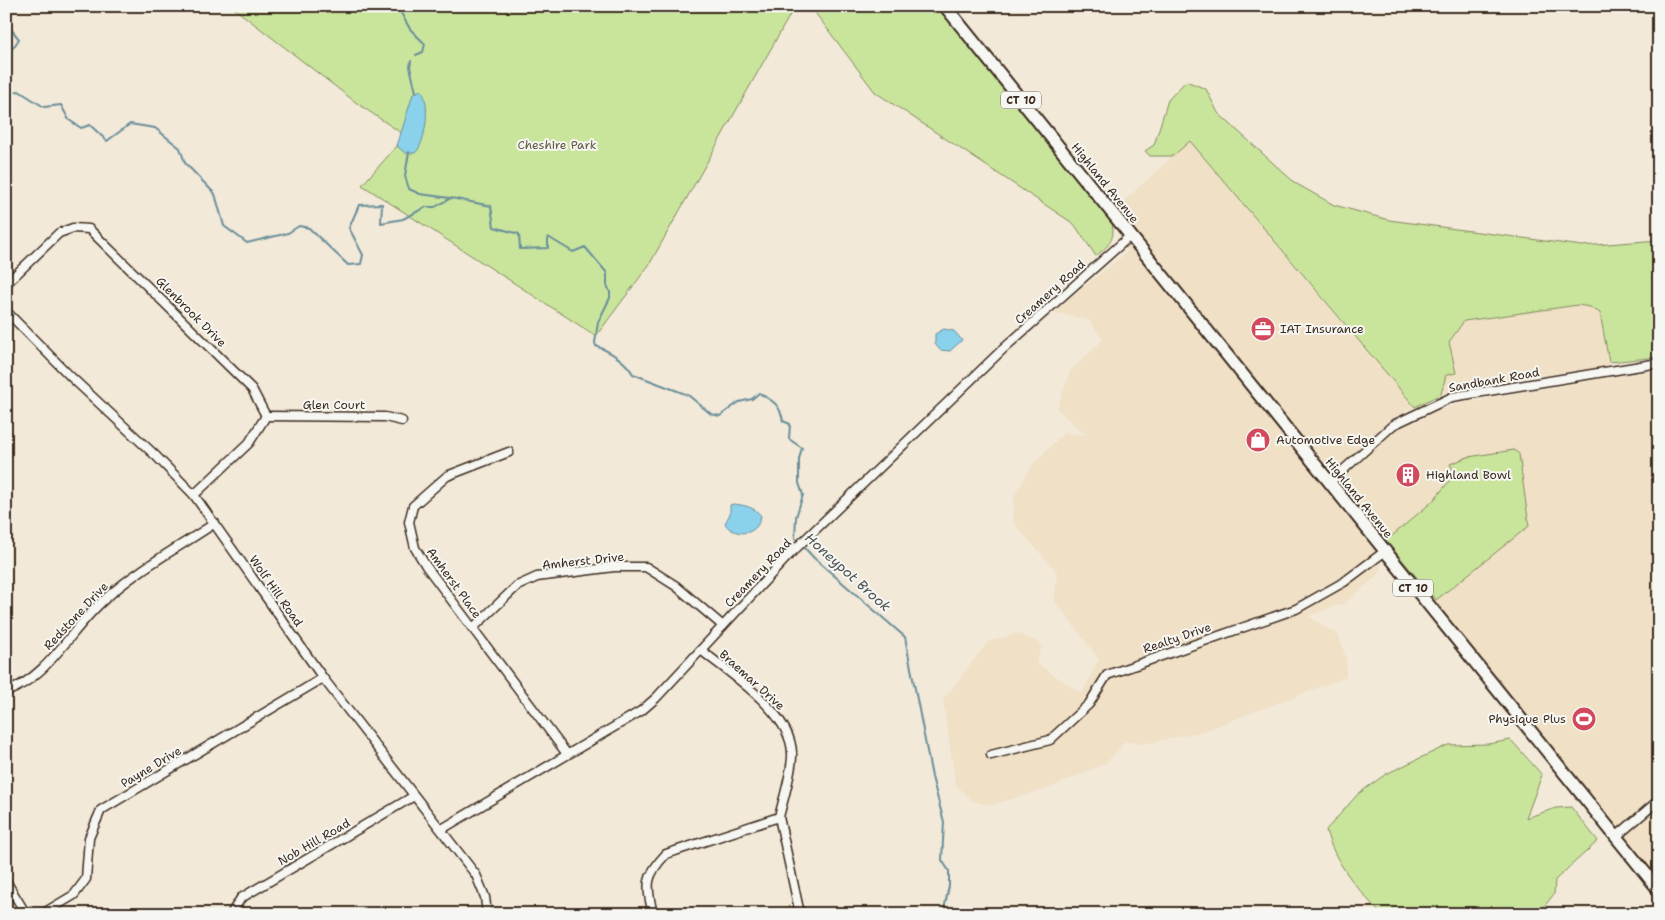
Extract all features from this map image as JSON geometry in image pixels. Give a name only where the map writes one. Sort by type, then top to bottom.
[{"type":"highway","name":"Highland Avenue","points":[[945,6],[1384,552],[1659,890]]},
{"type":"street","name":"Glenbrook Drive","points":[[6,284],[58,233],[73,228],[89,229],[252,389],[266,416]]},
{"type":"street","name":"Creamery Road","points":[[442,829],[641,711],[794,550],[995,357],[1130,236]]},
{"type":"street","name":"Wolf Hill Road","points":[[6,311],[70,376],[156,456],[194,495],[323,678],[476,875],[485,897],[487,914]]},
{"type":"street","name":"Sandbank Road","points":[[1329,483],[1393,425],[1452,397],[1659,363]]},
{"type":"street","name":"Glen Court","points":[[266,416],[385,416],[402,421]]},
{"type":"street","points":[[194,495],[249,443],[266,416]]},
{"type":"street","name":"Amherst Place","points":[[508,452],[447,476],[413,506],[409,522],[415,548],[426,566],[567,754]]},
{"type":"street","name":"Redstone Drive","points":[[6,692],[19,688],[35,677],[102,601],[130,578],[215,523]]},
{"type":"street","name":"Realty Drive","points":[[991,755],[1050,740],[1061,733],[1089,704],[1107,674],[1296,608],[1344,582],[1384,552]]},
{"type":"street","name":"Amherst Drive","points":[[473,628],[517,586],[537,577],[614,567],[646,567],[676,586],[723,626]]},
{"type":"street","name":"Braemar Drive","points":[[701,650],[775,712],[787,731],[792,753],[779,817],[800,914]]},
{"type":"street","name":"Payne Drive","points":[[42,914],[74,895],[86,879],[89,838],[101,810],[323,678]]},
{"type":"street","name":"Nob Hill Road","points":[[231,914],[242,898],[414,796]]},
{"type":"street","points":[[1616,836],[1659,800]]},
{"type":"street","points":[[653,914],[647,887],[653,868],[666,854],[779,817]]},
{"type":"street","points":[[6,881],[26,914]]},
{"type":"shaded area","points":[[1190,141],[1415,407],[1404,411],[1416,423],[1438,410],[1466,402],[1659,369],[1659,881],[1386,541],[1379,574],[1345,603],[1308,616],[1338,635],[1346,658],[1346,677],[1204,731],[1143,744],[1126,741],[1106,763],[1047,789],[990,805],[973,801],[956,785],[943,700],[988,642],[1018,633],[1042,645],[1036,663],[1082,694],[1099,659],[1055,601],[1057,572],[1013,522],[1014,497],[1033,464],[1064,433],[1086,435],[1057,409],[1071,370],[1103,340],[1089,320],[1053,312],[1127,252],[1115,209]]},
{"type":"shaded area","points":[[1578,305],[1590,307],[1600,313],[1609,363],[1606,366],[1454,389],[1441,394],[1446,375],[1456,373],[1449,342],[1464,321]]},
{"type":"green space","name":"Cheshire Park","points":[[231,6],[795,6],[649,265],[596,336],[362,185],[406,136],[358,104]]},
{"type":"green space","points":[[810,6],[936,6],[1112,224],[1113,234],[1110,243],[1096,256],[1074,224],[875,92]]},
{"type":"green space","points":[[1186,81],[1206,89],[1218,113],[1295,183],[1334,205],[1389,220],[1582,246],[1659,240],[1659,357],[1609,362],[1600,313],[1590,307],[1578,305],[1464,321],[1449,342],[1456,373],[1446,375],[1441,394],[1415,407],[1190,141],[1173,156],[1150,156],[1145,151],[1154,145],[1168,100]]},
{"type":"green space","points":[[1514,450],[1519,454],[1529,526],[1436,600],[1386,541],[1433,501],[1455,474],[1450,464],[1468,457]]},
{"type":"green space","points":[[1511,740],[1542,775],[1526,818],[1556,808],[1571,807],[1598,841],[1555,880],[1554,894],[1538,914],[1381,914],[1341,865],[1326,830],[1358,794],[1386,774],[1448,745],[1488,744]]},
{"type":"water","points":[[421,90],[426,103],[426,122],[422,141],[415,153],[405,153],[397,146],[413,94]]},
{"type":"water","points":[[944,329],[954,331],[962,340],[950,351],[940,350],[935,344],[935,334]]},
{"type":"water","points":[[730,505],[745,506],[759,513],[761,516],[753,530],[744,533],[734,531],[727,526],[725,523],[730,514]]},
{"type":"waterway","points":[[397,6],[410,29],[425,44],[423,52],[416,55]]},
{"type":"waterway","name":"Honeypot Brook","points":[[6,23],[19,39],[13,48],[6,49]]},
{"type":"waterway","points":[[411,61],[410,67],[416,92]]},
{"type":"waterway","name":"Honeypot Brook","points":[[6,69],[9,73],[6,86]]},
{"type":"waterway","name":"Honeypot Brook","points":[[6,90],[11,93],[19,91],[44,107],[61,105],[69,120],[81,128],[90,125],[107,141],[130,124],[155,128],[180,148],[185,163],[215,194],[224,226],[247,243],[288,233],[299,226],[309,228],[348,265],[361,264],[363,255],[349,228],[359,205],[382,204],[381,223],[403,219],[426,207],[435,207],[451,198],[491,206],[494,227],[519,234],[520,249],[548,248],[548,237],[573,252],[585,247],[607,273],[607,285],[610,292],[610,298],[598,322],[596,346],[617,357],[633,374],[688,395],[711,414],[720,416],[739,402],[752,399],[759,393],[778,407],[783,421],[790,424],[789,439],[802,448],[799,459],[799,483],[803,495],[796,517],[795,538],[799,542]]},
{"type":"waterway","points":[[409,152],[405,176],[409,189],[420,194],[450,198]]},
{"type":"waterway","name":"Honeypot Brook","points":[[802,545],[814,558],[905,637],[932,777],[944,822],[942,860],[949,871],[949,886],[943,914]]},
{"type":"place","name":"IAT Insurance","points":[[1263,329]]},
{"type":"place","name":"Automotive Edge","points":[[1258,440]]},
{"type":"place","name":"Highland Bowl","points":[[1408,475]]},
{"type":"place","name":"Physique Plus","points":[[1584,719]]}]
